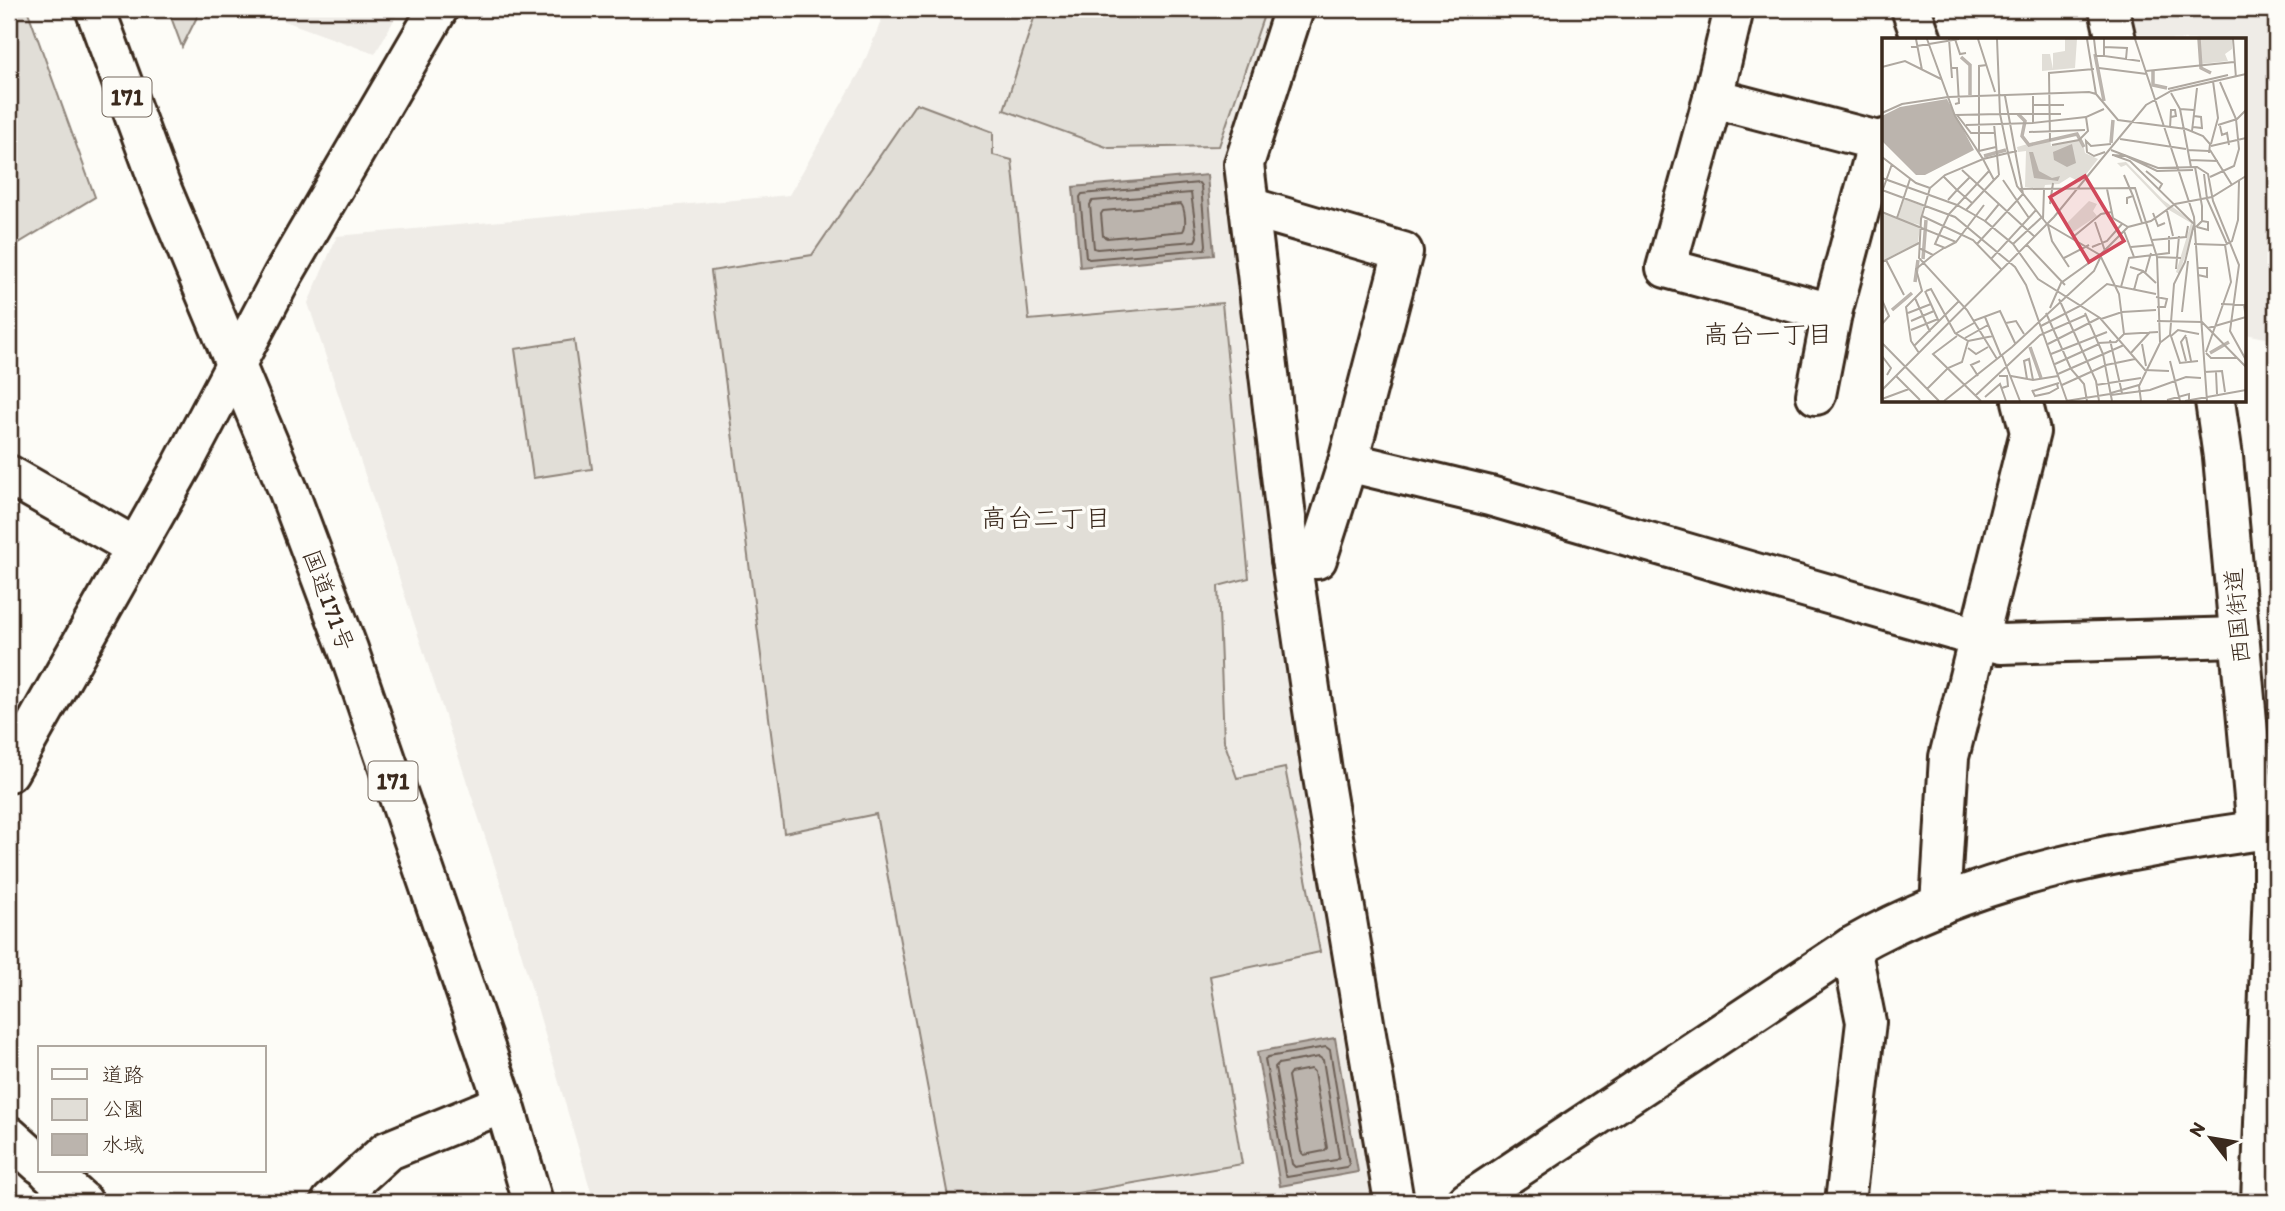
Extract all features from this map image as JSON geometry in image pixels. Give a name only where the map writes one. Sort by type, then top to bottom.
[{"type":"main road","name":"国道171号","points":[[95,9],[160,185],[289,492],[343,636],[504,1103],[533,1202]]},
{"type":"main road","points":[[9,772],[236,367],[283,275],[438,9]]},
{"type":"main road","points":[[1294,9],[1244,164],[1291,559],[1322,771],[1394,1202]]},
{"type":"main road","points":[[1734,9],[1713,98],[1666,268],[1832,313]]},
{"type":"main road","points":[[1910,9],[1921,38]]},
{"type":"main road","points":[[2109,9],[2116,38]]},
{"type":"main road","points":[[1713,98],[1881,140],[1832,313],[1816,395]]},
{"type":"main road","points":[[1249,207],[1403,252],[1348,462],[1317,559],[1291,559]]},
{"type":"main road","points":[[1940,905],[1949,757],[2030,432],[2022,402]]},
{"type":"main road","name":"西国街道","points":[[2215,402],[2223,457],[2239,638],[2269,829],[2273,886],[2261,1202]]},
{"type":"main road","points":[[1348,462],[1490,495],[2001,644],[2239,638]]},
{"type":"main road","points":[[9,475],[135,547]]},
{"type":"main road","points":[[1468,1202],[1851,947],[1891,924],[1982,890],[2100,856],[2269,829]]},
{"type":"main road","points":[[1845,1202],[1866,1022],[1851,947]]},
{"type":"main road","points":[[331,1202],[387,1151],[504,1103]]},
{"type":"main road","points":[[9,1136],[38,1162]]},
{"type":"main road","points":[[49,1172],[83,1202]]},
{"type":"shaded area","points":[[252,9],[400,9],[375,54]]},
{"type":"shaded area","points":[[886,9],[1271,9],[1229,159],[1380,1202],[594,1202],[503,891],[308,303],[337,236],[789,195],[861,70]]},
{"type":"shaded area","points":[[2120,9],[2276,9],[2276,340],[2246,334],[2246,38],[2129,38]]},
{"type":"green space","points":[[9,9],[27,9],[95,197],[9,249]]},
{"type":"green space","points":[[168,9],[201,9],[182,47]]},
{"type":"green space","points":[[1037,9],[1266,9],[1219,146],[1109,148],[1004,110]]},
{"type":"green space","points":[[916,103],[993,132],[993,155],[1012,160],[1029,320],[1222,303],[1249,578],[1218,586],[1224,741],[1237,778],[1285,768],[1320,952],[1210,976],[1242,1164],[1026,1202],[949,1202],[876,814],[784,833],[711,271],[812,255]]},
{"type":"green space","points":[[574,340],[592,469],[533,478],[515,349]]},
{"type":"water","points":[[1207,175],[1214,255],[1080,267],[1073,187]]},
{"type":"water","points":[[1335,1038],[1358,1172],[1280,1186],[1257,1052]]},
{"type":"district","name":"高台一丁目","points":[[1768,334]]},
{"type":"district","name":"高台二丁目","points":[[1046,518]]}]
